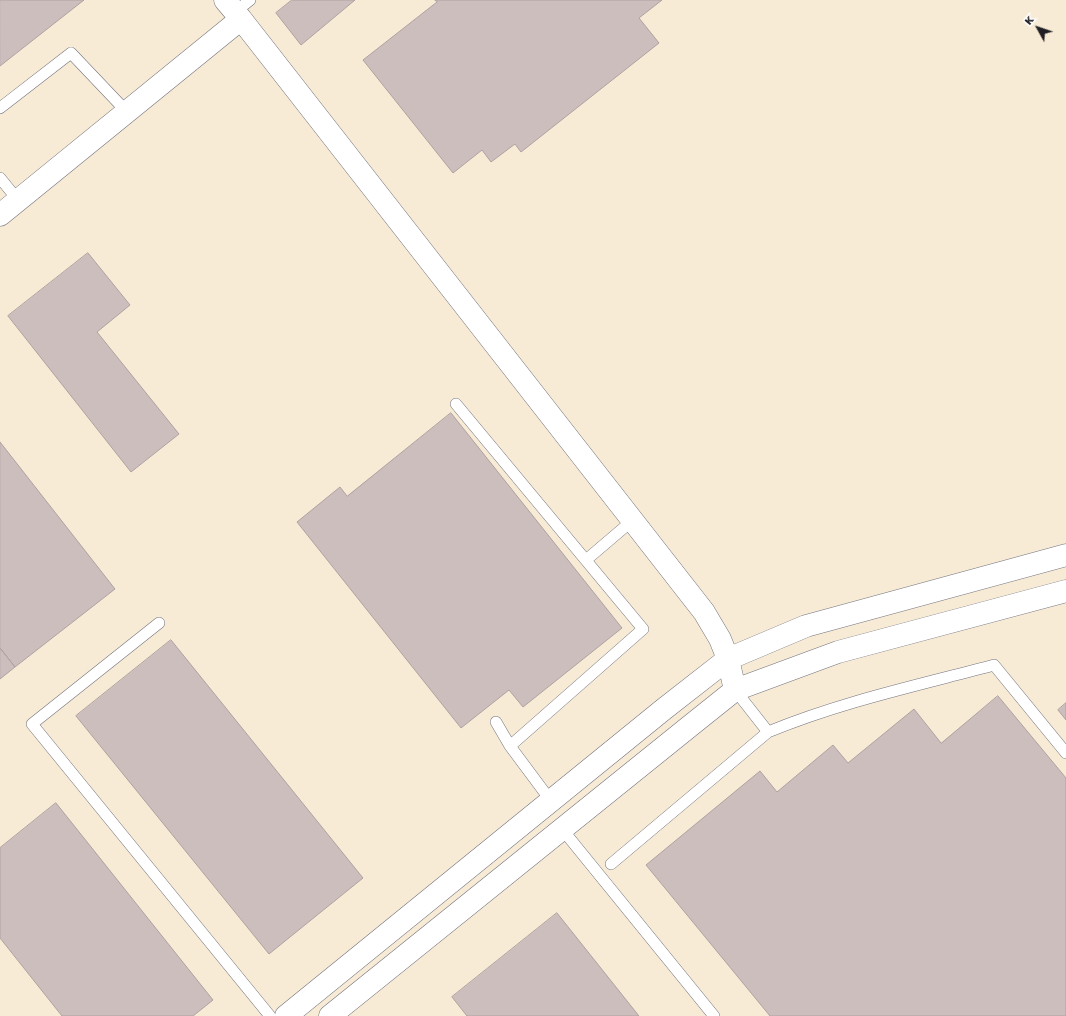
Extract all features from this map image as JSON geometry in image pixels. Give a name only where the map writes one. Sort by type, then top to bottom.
[{"type":"street","points":[[0,215],[127,112],[238,8],[704,612],[720,639],[728,659],[735,690]]},
{"type":"street","points":[[286,1016],[728,659],[806,626],[1066,555]]},
{"type":"street","points":[[330,1016],[735,690],[838,652],[1066,591]]},
{"type":"lane","points":[[0,108],[71,53],[127,112]]},
{"type":"lane","points":[[0,178],[18,200]]},
{"type":"lane","points":[[456,404],[643,629],[510,746]]},
{"type":"lane","points":[[586,560],[633,520]]},
{"type":"lane","points":[[159,623],[32,724],[270,1016]]},
{"type":"lane","points":[[611,864],[768,732],[792,722],[864,700],[994,665],[1066,752]]},
{"type":"lane","points":[[735,690],[768,732]]},
{"type":"lane","points":[[496,722],[510,746],[551,801]]},
{"type":"lane","points":[[562,829],[714,1016]]},
{"type":"shaded area","points":[[0,0],[1066,0],[1066,1016],[0,1016]]},
{"type":"building","points":[[0,0],[84,0],[0,66]]},
{"type":"building","points":[[292,0],[355,0],[301,45],[276,13]]},
{"type":"building","points":[[435,0],[662,0],[639,18],[659,43],[521,152],[515,144],[491,162],[482,150],[453,173],[363,60],[437,2]]},
{"type":"building","points":[[88,253],[130,305],[97,332],[179,434],[131,472],[8,316]]},
{"type":"building","points":[[451,413],[622,628],[523,707],[509,690],[461,728],[297,522],[340,487],[347,496]]},
{"type":"building","points":[[0,442],[115,589],[15,667],[0,648]]},
{"type":"building","points":[[171,640],[363,878],[269,954],[76,716]]},
{"type":"building","points":[[0,648],[15,667],[0,679]]},
{"type":"building","points":[[998,696],[1066,778],[1066,1016],[770,1016],[646,865],[760,771],[777,792],[833,745],[848,763],[914,709],[941,743]]},
{"type":"building","points":[[1066,703],[1066,720],[1058,710]]},
{"type":"building","points":[[56,803],[213,1000],[193,1016],[62,1016],[0,938],[0,848]]},
{"type":"building","points":[[557,913],[639,1016],[467,1016],[452,997]]}]
